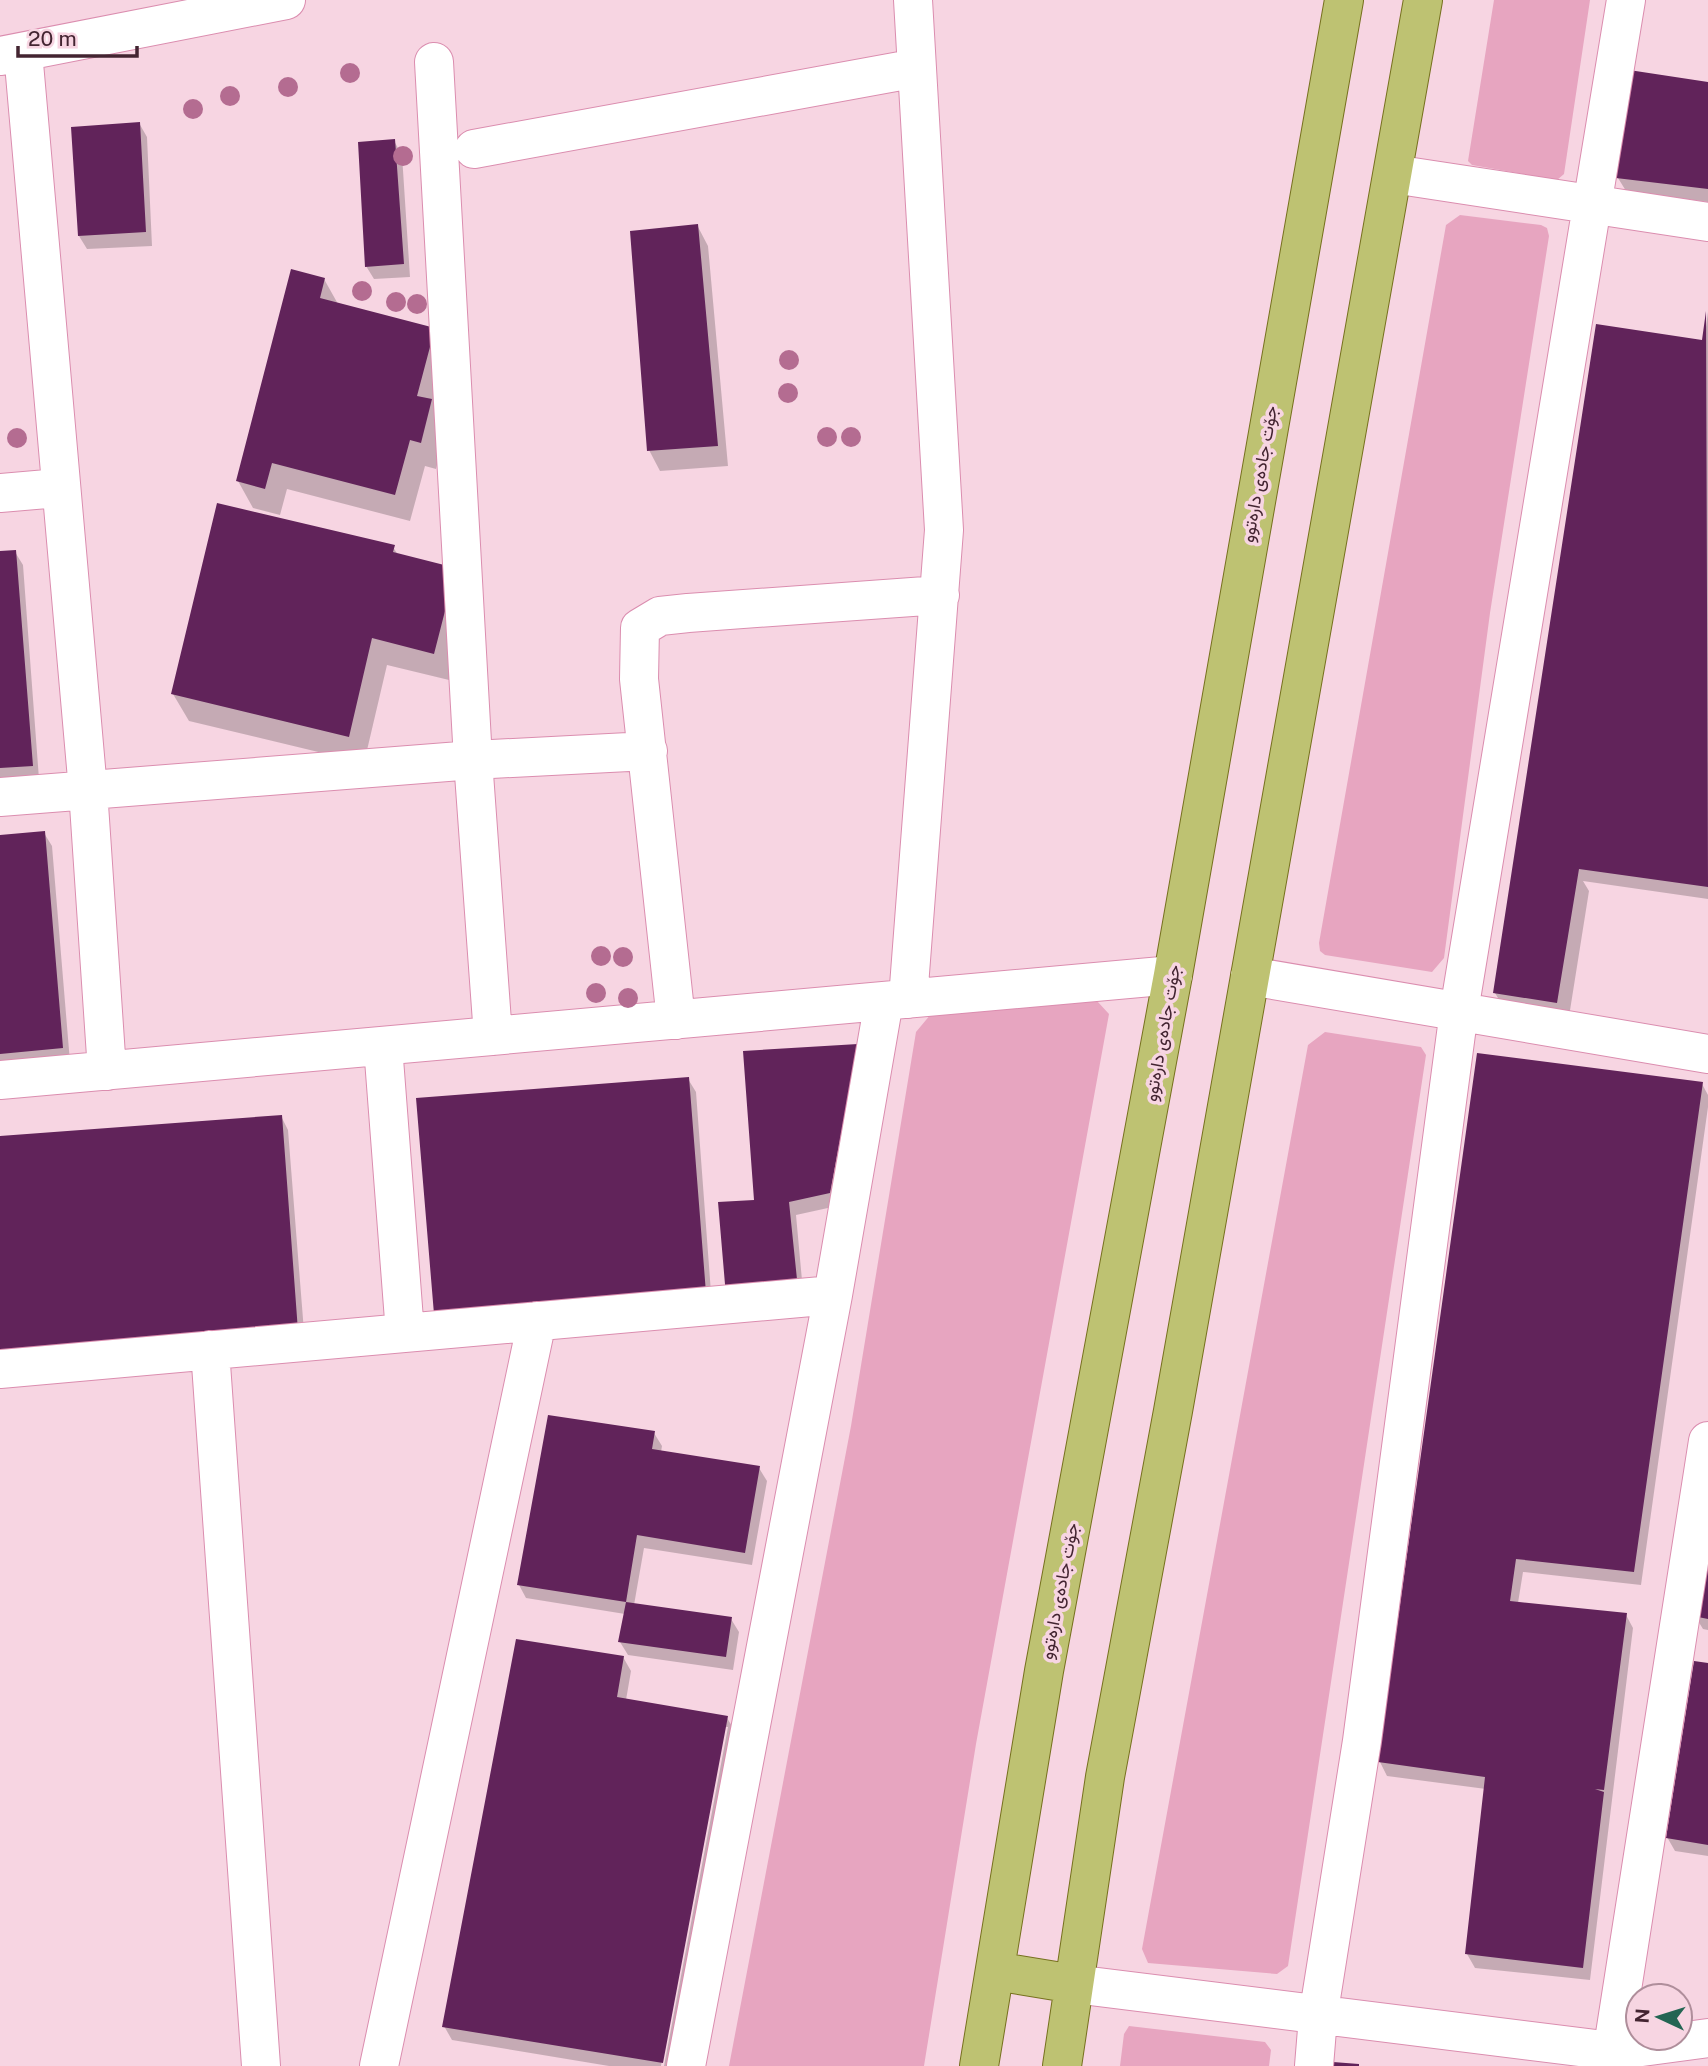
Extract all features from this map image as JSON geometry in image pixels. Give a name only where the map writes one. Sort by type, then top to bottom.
[{"type":"main road","name":"جۆت جادەی دارەتوو","points":[[979,2066],[1044,1671],[1173,975],[1343,0]]},
{"type":"main road","points":[[1062,2066],[1105,1777],[1423,0]]},
{"type":"main road","points":[[995,1971],[1074,1984]]},
{"type":"street","points":[[107,1071],[88,790],[59,488],[11,54],[286,0]]},
{"type":"street","points":[[686,2066],[833,1295],[896,1000],[940,595],[944,530],[913,0]]},
{"type":"street","points":[[1314,2066],[1318,2017],[1362,1741],[1459,1012],[1590,205],[1626,0]]},
{"type":"street","points":[[434,62],[473,760],[493,1036]]},
{"type":"street","points":[[474,149],[917,68]]},
{"type":"street","points":[[1393,174],[1708,222]]},
{"type":"street","points":[[0,493],[59,488]]},
{"type":"street","points":[[676,1020],[639,679],[640,628],[660,616],[940,595]]},
{"type":"street","points":[[0,796],[473,760],[648,751]]},
{"type":"street","points":[[0,1080],[1173,975]]},
{"type":"street","points":[[1250,976],[1708,1054]]},
{"type":"street","points":[[383,1046],[405,1333]]},
{"type":"street","points":[[0,1368],[833,1295]]},
{"type":"street","points":[[380,2066],[537,1321]]},
{"type":"street","points":[[210,1350],[261,2066]]},
{"type":"street","points":[[1611,2058],[1708,1441]]},
{"type":"street","points":[[1074,1984],[1611,2058],[1708,2038]]},
{"type":"shaded area","points":[[1494,0],[1590,0],[1564,174],[1557,180],[1472,165],[1468,161]]},
{"type":"shaded area","points":[[1460,215],[1541,225],[1547,228],[1549,236],[1490,613],[1444,958],[1432,972],[1325,955],[1320,951],[1319,943],[1446,225]]},
{"type":"shaded area","points":[[1097,1001],[1109,1014],[976,1744],[924,2066],[729,2066],[851,1426],[916,1032],[931,1014]]},
{"type":"shaded area","points":[[1325,1032],[1421,1047],[1426,1055],[1288,1966],[1277,1974],[1148,1963],[1142,1949],[1308,1045]]},
{"type":"shaded area","points":[[1129,2026],[1265,2042],[1271,2050],[1269,2066],[1120,2066],[1124,2034]]},
{"type":"building","points":[[1629,70],[1708,82],[1708,189],[1616,178]]},
{"type":"building","points":[[140,122],[146,232],[78,236],[71,127]]},
{"type":"building","points":[[395,139],[404,264],[365,267],[358,142]]},
{"type":"building","points":[[698,224],[718,446],[647,451],[630,231]]},
{"type":"building","points":[[291,269],[325,278],[320,298],[435,328],[417,396],[432,399],[421,443],[410,440],[395,495],[272,463],[265,489],[236,481]]},
{"type":"building","points":[[1706,311],[1708,887],[1579,869],[1557,1003],[1493,993],[1596,324],[1702,340]]},
{"type":"building","points":[[217,503],[395,545],[393,552],[456,568],[434,654],[372,638],[349,737],[171,694]]},
{"type":"building","points":[[16,550],[33,766],[0,768],[0,551]]},
{"type":"building","points":[[45,831],[63,1048],[0,1054],[0,835]]},
{"type":"building","points":[[858,1044],[830,1193],[789,1202],[798,1289],[726,1296],[718,1202],[754,1200],[743,1051]]},
{"type":"building","points":[[1477,1053],[1703,1082],[1634,1572],[1516,1559],[1510,1601],[1627,1613],[1604,1790],[1595,1789],[1604,1792],[1583,1968],[1465,1954],[1485,1777],[1378,1762]]},
{"type":"building","points":[[689,1077],[706,1293],[434,1314],[416,1098]]},
{"type":"building","points":[[282,1115],[298,1331],[0,1354],[0,1136]]},
{"type":"building","points":[[548,1415],[655,1431],[652,1449],[760,1466],[745,1553],[637,1535],[626,1602],[517,1585]]},
{"type":"building","points":[[1708,1527],[1708,1619],[1693,1616]]},
{"type":"building","points":[[626,1602],[732,1617],[726,1657],[618,1642]]},
{"type":"building","points":[[516,1639],[624,1656],[617,1697],[728,1716],[663,2063],[442,2027]]},
{"type":"building","points":[[1694,1661],[1708,1663],[1708,1845],[1666,1838]]},
{"type":"building","points":[[1333,2062],[1359,2064],[1359,2066],[1333,2066]]}]
